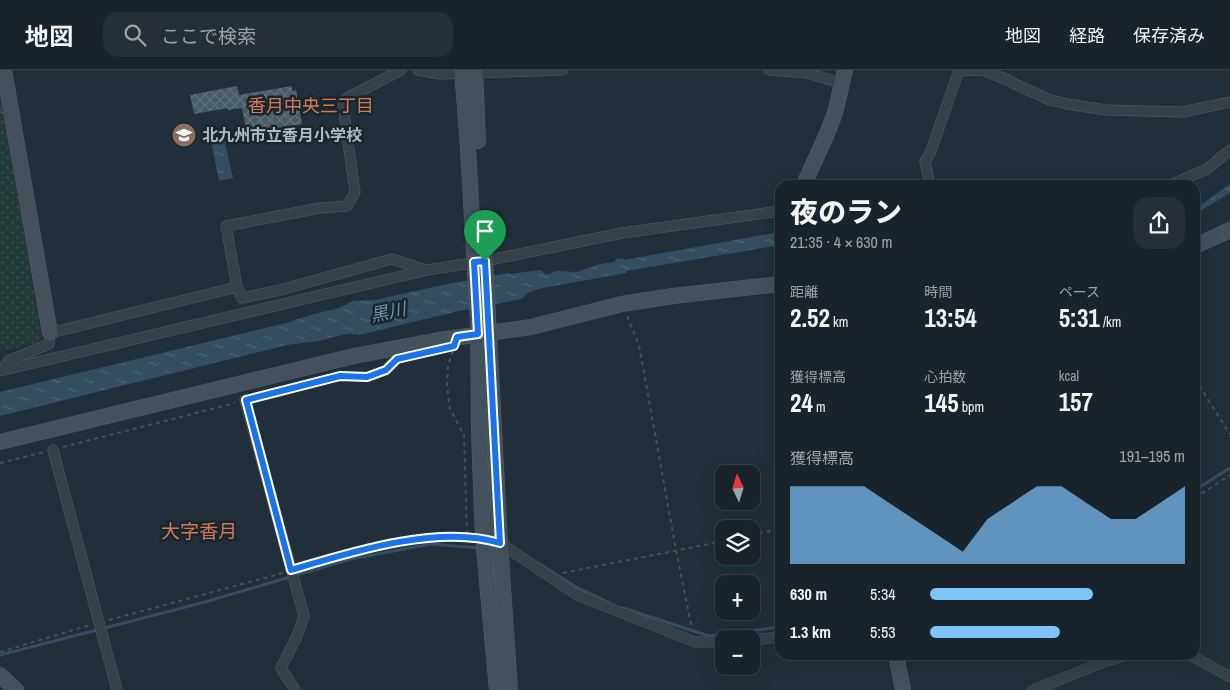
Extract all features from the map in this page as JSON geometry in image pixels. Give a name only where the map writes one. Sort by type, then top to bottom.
[{"type":"street","points":[[2,371],[8,361],[48,344],[50,333],[5,109],[4,70]]},
{"type":"street","points":[[401,70],[347,98],[343,106],[355,192],[347,206],[320,208],[226,226],[237,287],[242,298],[280,290],[392,259],[427,270]]},
{"type":"street","points":[[418,70],[440,74],[563,70]]},
{"type":"street","points":[[769,70],[843,76],[826,136],[806,180]]},
{"type":"street","points":[[929,180],[925,162],[931,151],[959,70],[982,70],[1050,100],[1106,110],[1183,112],[1230,102]]},
{"type":"street","points":[[468,72],[510,690]]},
{"type":"street","points":[[1181,180],[1207,168],[1230,150]]},
{"type":"street","points":[[2,371],[427,270],[480,262],[622,233],[775,212]]},
{"type":"street","points":[[1200,244],[1230,230]]},
{"type":"street","points":[[0,442],[354,356],[457,337],[484,327],[531,327],[622,304],[673,296],[775,285]]},
{"type":"street","points":[[50,333],[237,287]]},
{"type":"street","points":[[484,327],[483,538],[497,690]]},
{"type":"street","points":[[246,400],[304,616],[297,636],[281,668],[295,690]]},
{"type":"street","points":[[53,450],[117,690]]},
{"type":"street","points":[[483,538],[500,543],[577,595],[695,642],[715,642]]},
{"type":"street","points":[[760,639],[775,638]]},
{"type":"street","points":[[897,660],[903,690]]},
{"type":"street","points":[[1033,690],[1110,660]]},
{"type":"street","points":[[1199,660],[1230,678]]},
{"type":"street","points":[[0,675],[16,690]]},
{"type":"path","points":[[622,304],[638,346],[695,642]]},
{"type":"path","points":[[457,337],[448,365],[447,385],[450,409],[464,435],[466,538]]},
{"type":"path","points":[[0,463],[340,376],[367,377],[386,370],[397,359]]},
{"type":"path","points":[[1200,387],[1230,434]]},
{"type":"path","points":[[1200,495],[1230,475]]},
{"type":"path","points":[[760,533],[775,530]]},
{"type":"path","points":[[0,652],[344,554],[427,537],[483,538]]},
{"type":"path","points":[[548,576],[715,543]]},
{"type":"green space","points":[[0,93],[42,341],[0,352]]},
{"type":"water","points":[[224,138],[233,178],[219,181],[211,141]]},
{"type":"water","points":[[1230,184],[1230,193],[1200,211],[1200,204]]},
{"type":"water","name":"黒川","points":[[775,233],[775,246],[627,271],[626,273],[538,289],[528,293],[522,299],[459,311],[359,335],[347,334],[318,341],[287,345],[0,416],[0,392],[286,323],[339,308],[353,301],[375,300],[508,273],[541,270],[545,274],[556,271],[577,272],[600,264],[614,262],[616,259],[623,258],[624,260]]},
{"type":"building","points":[[237,86],[239,95],[292,86],[292,91],[296,90],[302,124],[247,135],[242,108],[228,110],[228,108],[194,114],[190,95]]},
{"type":"waterway","points":[[1200,487],[1230,468]]},
{"type":"waterway","points":[[0,655],[205,602],[351,559],[431,544],[479,548]]},
{"type":"waterway","points":[[525,555],[576,587],[608,602]]},
{"type":"waterway","points":[[623,608],[709,636],[775,628]]},
{"type":"place","name":"北九州市立香月小学校","points":[[184,135]]},
{"type":"district","name":"香月中央三丁目","points":[[311,105]]},
{"type":"district","name":"大字香月","points":[[199,531]]},
{"type":"route","points":[[485,261],[500,543],[483,538],[427,537],[344,554],[291,570],[246,400],[340,376],[367,377],[386,370],[397,359],[454,346],[457,337],[478,334],[474,262],[485,261]]}]
